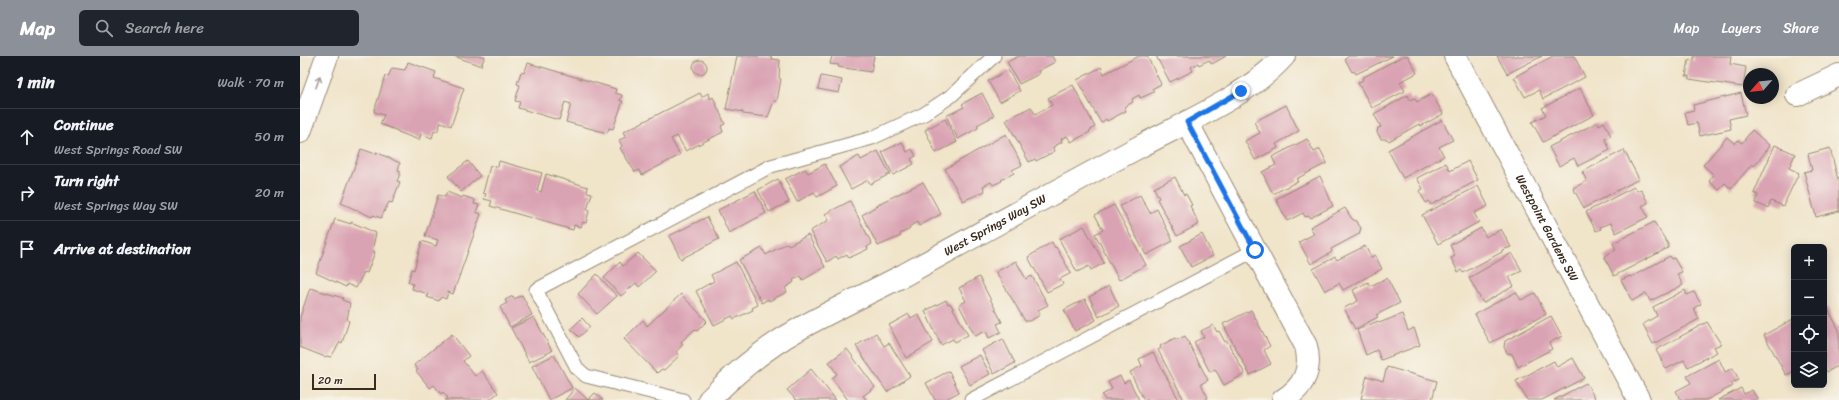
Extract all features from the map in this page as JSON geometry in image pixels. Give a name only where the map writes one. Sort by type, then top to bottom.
[{"type":"street","points":[[300,132],[327,56]]},
{"type":"street","name":"Westpoint Gardens SW","points":[[1455,56],[1639,400]]},
{"type":"street","name":"West Springs Way SW","points":[[709,400],[728,380],[756,358],[798,330],[902,276],[1187,122],[1241,91],[1274,60]]},
{"type":"street","points":[[1797,95],[1839,75]]},
{"type":"street","points":[[1187,122],[1306,346],[1309,356],[1309,364],[1304,380],[1291,395],[1283,400]]},
{"type":"lane","points":[[683,400],[586,376],[577,368],[536,290],[771,166],[872,138],[924,114],[951,96],[994,56]]},
{"type":"lane","points":[[971,400],[1255,250]]},
{"type":"building","points":[[454,56],[485,56],[481,66]]},
{"type":"building","points":[[737,56],[768,56],[772,57],[771,59],[780,60],[779,78],[781,79],[777,101],[774,101],[768,117],[743,114],[743,112],[726,109]]},
{"type":"building","points":[[832,56],[874,56],[871,72],[838,67],[839,65],[830,64]]},
{"type":"building","points":[[1019,56],[1052,56],[1055,62],[1038,71],[1039,74],[1019,84],[1007,62]]},
{"type":"building","points":[[1139,56],[1147,56],[1161,84],[1152,89],[1154,92],[1140,98],[1139,95],[1132,99],[1133,102],[1124,107],[1126,111],[1107,121],[1106,119],[1101,123],[1077,80],[1101,67],[1104,74]]},
{"type":"building","points":[[1156,56],[1226,56],[1212,64],[1209,60],[1199,65],[1198,63],[1191,67],[1193,71],[1170,82]]},
{"type":"building","points":[[1349,56],[1393,56],[1356,74],[1354,71],[1352,72],[1345,59]]},
{"type":"building","points":[[1403,56],[1408,56],[1417,73],[1400,82],[1405,91],[1372,108],[1358,83],[1363,80],[1362,78]]},
{"type":"building","points":[[1497,56],[1542,56],[1507,74]]},
{"type":"building","points":[[1553,56],[1574,56],[1585,77],[1543,99],[1539,90],[1525,97],[1514,77]]},
{"type":"building","points":[[1694,56],[1731,56],[1730,64],[1746,67],[1743,68],[1743,87],[1689,79],[1689,76],[1686,76],[1689,60],[1694,61]]},
{"type":"building","points":[[700,60],[705,62],[707,67],[705,72],[700,74],[695,72],[693,67],[695,62]]},
{"type":"building","points":[[408,62],[436,72],[434,78],[464,88],[451,126],[441,122],[437,132],[434,131],[432,138],[421,134],[419,140],[380,124],[384,115],[374,112],[385,76],[388,77],[392,68],[405,70]]},
{"type":"building","points":[[528,63],[616,89],[615,93],[622,95],[620,101],[623,101],[613,129],[609,128],[607,133],[566,122],[571,104],[565,102],[559,120],[518,108],[520,102],[515,101],[520,85],[517,84],[521,72],[524,73]]},
{"type":"building","points":[[1008,70],[1020,91],[1000,102],[988,81]]},
{"type":"building","points":[[821,76],[842,80],[839,93],[818,89]]},
{"type":"building","points":[[1073,85],[1095,127],[1089,131],[1090,132],[1071,142],[1067,136],[1061,139],[1062,142],[1053,147],[1055,151],[1036,161],[1035,159],[1029,162],[1006,120],[1031,107],[1035,114],[1052,105],[1048,98]]},
{"type":"building","points":[[1580,88],[1594,115],[1543,142],[1532,122],[1546,115],[1542,108]]},
{"type":"building","points":[[700,93],[702,97],[708,93],[711,99],[713,97],[725,124],[721,126],[723,132],[686,151],[677,136],[671,139],[680,155],[642,175],[639,170],[635,172],[620,148],[622,146],[619,140],[626,137],[623,132]]},
{"type":"building","points":[[982,93],[994,116],[977,125],[978,128],[958,139],[946,116],[964,107],[962,104]]},
{"type":"building","points":[[1741,93],[1746,115],[1729,119],[1731,129],[1700,136],[1697,123],[1688,125],[1685,112],[1694,110],[1693,105]]},
{"type":"building","points":[[1432,94],[1443,114],[1421,126],[1419,124],[1389,141],[1387,139],[1381,139],[1377,132],[1378,128],[1381,127],[1374,114],[1408,95],[1410,100],[1414,98],[1417,102]]},
{"type":"building","points":[[1286,105],[1299,131],[1276,144],[1278,148],[1255,160],[1245,141],[1260,133],[1254,122]]},
{"type":"building","points":[[945,119],[957,142],[936,153],[925,130]]},
{"type":"building","points":[[1442,120],[1453,140],[1439,147],[1444,156],[1403,178],[1388,150]]},
{"type":"building","points":[[1598,122],[1599,125],[1604,122],[1611,136],[1605,139],[1610,150],[1578,166],[1574,158],[1559,166],[1549,147]]},
{"type":"building","points":[[1752,130],[1770,146],[1754,166],[1752,164],[1731,189],[1725,183],[1719,190],[1709,181],[1714,175],[1703,165],[1727,137],[1735,144],[1738,140],[1742,143]]},
{"type":"building","points":[[1006,134],[1022,165],[1012,170],[1014,173],[1001,180],[1002,181],[993,185],[991,182],[983,186],[985,191],[963,201],[945,169]]},
{"type":"building","points":[[1307,139],[1314,152],[1320,149],[1327,163],[1296,179],[1298,181],[1273,194],[1262,172],[1276,165],[1272,157]]},
{"type":"building","points":[[902,142],[907,152],[912,149],[916,156],[911,159],[914,164],[893,175],[882,152]]},
{"type":"building","points":[[1775,145],[1795,154],[1789,168],[1799,173],[1783,206],[1771,201],[1768,208],[1755,203],[1758,195],[1754,193]]},
{"type":"building","points":[[1830,148],[1839,184],[1839,211],[1816,217],[1804,172],[1812,170],[1808,154]]},
{"type":"building","points":[[361,149],[376,154],[376,152],[400,163],[398,170],[400,171],[400,174],[397,181],[400,182],[392,203],[389,202],[381,218],[373,215],[372,217],[341,203]]},
{"type":"building","points":[[1624,150],[1639,179],[1584,208],[1573,188],[1587,181],[1582,172]]},
{"type":"building","points":[[878,151],[890,174],[870,184],[868,180],[851,189],[839,167],[859,156],[861,160]]},
{"type":"building","points":[[468,161],[480,176],[461,192],[448,176]]},
{"type":"building","points":[[499,161],[542,173],[537,191],[541,192],[546,174],[588,187],[587,192],[592,193],[587,210],[589,211],[586,223],[583,222],[581,227],[574,225],[573,230],[490,206],[492,201],[484,199],[486,194],[483,193],[490,166],[498,167]]},
{"type":"building","points":[[1468,161],[1478,180],[1431,205],[1429,201],[1426,203],[1419,191],[1423,189],[1417,178],[1446,163],[1450,171]]},
{"type":"building","points":[[825,164],[837,186],[817,197],[814,192],[797,202],[785,179],[805,169],[808,173]]},
{"type":"building","points":[[1320,176],[1333,206],[1310,218],[1308,216],[1305,217],[1303,213],[1287,221],[1276,199]]},
{"type":"building","points":[[1175,177],[1184,195],[1186,194],[1192,205],[1190,206],[1199,224],[1177,236],[1157,199],[1159,198],[1154,188]]},
{"type":"building","points":[[778,179],[789,202],[769,212],[758,190]]},
{"type":"building","points":[[923,182],[941,214],[919,226],[917,222],[909,227],[910,229],[900,234],[901,236],[878,246],[862,215],[880,203]]},
{"type":"building","points":[[1478,186],[1488,206],[1474,213],[1479,222],[1438,244],[1422,215]]},
{"type":"building","points":[[1634,187],[1637,191],[1641,189],[1648,203],[1642,206],[1648,217],[1616,233],[1611,223],[1600,227],[1601,229],[1596,231],[1586,212]]},
{"type":"building","points":[[755,191],[766,213],[729,233],[718,210]]},
{"type":"building","points":[[447,192],[462,198],[463,196],[475,200],[474,204],[479,205],[476,212],[481,214],[453,294],[448,292],[446,299],[441,297],[439,301],[427,297],[428,294],[412,289],[413,284],[408,282],[412,269],[414,270],[422,241],[436,246],[438,240],[425,236],[438,195],[445,197]]},
{"type":"building","points":[[1140,195],[1150,213],[1157,209],[1173,241],[1146,255],[1120,206]]},
{"type":"building","points":[[850,201],[872,244],[867,247],[868,249],[849,258],[847,254],[838,259],[836,256],[827,262],[810,231],[829,220],[825,214]]},
{"type":"building","points":[[1114,205],[1146,265],[1119,280],[1095,234],[1103,230],[1095,215]]},
{"type":"building","points":[[1345,208],[1352,219],[1356,221],[1361,228],[1359,234],[1331,249],[1332,252],[1311,264],[1299,242],[1314,234],[1310,227]]},
{"type":"building","points":[[707,217],[719,239],[681,259],[669,236]]},
{"type":"building","points":[[335,219],[351,224],[351,222],[376,233],[372,251],[375,252],[367,273],[364,272],[356,288],[347,284],[346,287],[316,273]]},
{"type":"building","points":[[1654,222],[1668,244],[1668,248],[1614,276],[1604,256],[1616,250],[1613,243]]},
{"type":"building","points":[[1084,226],[1104,263],[1091,270],[1089,266],[1077,272],[1059,239]]},
{"type":"building","points":[[1481,228],[1486,237],[1501,229],[1511,247],[1502,250],[1502,252],[1463,273],[1461,270],[1458,272],[1451,258],[1455,256],[1450,245]]},
{"type":"building","points":[[1202,234],[1213,256],[1191,267],[1180,246]]},
{"type":"building","points":[[808,235],[825,267],[803,280],[801,276],[793,280],[794,282],[785,288],[787,292],[769,301],[768,299],[762,303],[739,260],[762,248],[766,255],[787,243],[789,245]]},
{"type":"building","points":[[1052,242],[1071,273],[1060,279],[1063,284],[1047,292],[1028,257]]},
{"type":"building","points":[[1365,246],[1371,257],[1375,255],[1382,269],[1343,290],[1339,283],[1325,291],[1313,269],[1335,257],[1337,260]]},
{"type":"building","points":[[638,253],[656,271],[639,287],[636,283],[621,296],[604,278],[620,262],[623,266]]},
{"type":"building","points":[[1512,253],[1522,271],[1509,277],[1514,286],[1483,303],[1469,278]]},
{"type":"building","points":[[1670,256],[1672,259],[1674,258],[1682,272],[1677,274],[1683,285],[1650,301],[1646,293],[1632,301],[1621,280],[1630,276],[1631,277]]},
{"type":"building","points":[[1016,261],[1026,279],[1032,276],[1048,305],[1038,310],[1040,314],[1029,321],[1025,321],[996,272]]},
{"type":"building","points":[[736,262],[758,305],[752,308],[753,310],[734,319],[732,316],[714,325],[696,291],[714,281],[711,275]]},
{"type":"building","points":[[597,274],[617,296],[597,314],[578,294]]},
{"type":"building","points":[[979,277],[1002,322],[997,324],[1001,332],[989,338],[986,331],[975,336],[959,305],[966,301],[959,288]]},
{"type":"building","points":[[1387,278],[1400,303],[1376,315],[1378,317],[1355,329],[1344,308],[1358,301],[1353,290],[1368,282],[1370,286]]},
{"type":"building","points":[[1109,286],[1119,306],[1099,317],[1089,297]]},
{"type":"building","points":[[310,288],[343,298],[342,300],[350,303],[347,320],[349,321],[342,343],[340,342],[331,357],[325,357],[300,347],[300,317]]},
{"type":"building","points":[[1685,290],[1687,295],[1694,292],[1701,304],[1694,308],[1699,319],[1653,344],[1643,324],[1657,316],[1653,307]]},
{"type":"building","points":[[1516,292],[1521,300],[1535,293],[1546,314],[1490,343],[1475,314]]},
{"type":"building","points":[[681,294],[707,321],[697,331],[695,329],[681,342],[683,344],[676,352],[679,356],[664,370],[662,369],[657,373],[624,339],[643,320],[647,326]]},
{"type":"building","points":[[522,295],[532,315],[510,327],[500,307],[507,303],[505,300],[513,296],[514,299]]},
{"type":"building","points":[[1085,299],[1096,320],[1075,331],[1064,310]]},
{"type":"building","points":[[946,300],[948,304],[950,303],[968,335],[955,342],[953,339],[941,345],[925,311]]},
{"type":"building","points":[[1827,307],[1839,330],[1839,365],[1827,372]]},
{"type":"building","points":[[1251,310],[1270,346],[1264,350],[1271,364],[1250,375],[1223,324]]},
{"type":"building","points":[[909,314],[911,318],[918,314],[933,342],[906,358],[889,325]]},
{"type":"building","points":[[1402,314],[1408,331],[1414,328],[1420,345],[1381,360],[1377,350],[1366,355],[1357,330],[1378,321],[1379,323]]},
{"type":"building","points":[[1551,316],[1562,336],[1549,343],[1552,349],[1518,367],[1512,354],[1507,353],[1504,347],[1505,341]]},
{"type":"building","points":[[534,317],[552,351],[529,362],[511,328]]},
{"type":"building","points":[[582,318],[590,327],[579,337],[571,329]]},
{"type":"building","points":[[1791,320],[1791,372],[1786,375],[1764,335]]},
{"type":"building","points":[[1707,322],[1721,344],[1714,347],[1717,352],[1688,367],[1684,360],[1666,369],[1656,350]]},
{"type":"building","points":[[1213,325],[1217,332],[1219,331],[1225,342],[1227,341],[1245,374],[1224,385],[1215,369],[1210,372],[1194,342],[1204,337],[1201,331]]},
{"type":"building","points":[[876,333],[884,346],[889,343],[910,376],[887,392],[856,346]]},
{"type":"building","points":[[452,334],[469,356],[463,361],[475,376],[482,371],[498,393],[489,400],[445,400],[448,398],[443,392],[441,394],[434,385],[430,388],[416,371],[418,370],[414,365]]},
{"type":"building","points":[[1185,336],[1208,380],[1201,384],[1208,398],[1204,400],[1184,400],[1158,350],[1161,348],[1160,346],[1175,338],[1177,340]]},
{"type":"building","points":[[1003,339],[1015,363],[994,374],[982,350]]},
{"type":"building","points":[[847,349],[875,387],[863,396],[866,399],[865,400],[848,400],[832,378],[837,374],[829,362]]},
{"type":"building","points":[[1153,352],[1179,400],[1144,400],[1130,372],[1142,366],[1139,359]]},
{"type":"building","points":[[554,355],[572,388],[549,400],[532,366]]},
{"type":"building","points":[[980,355],[990,374],[970,385],[959,366]]},
{"type":"building","points":[[1573,358],[1584,378],[1542,400],[1527,400],[1516,381],[1554,361],[1557,367]]},
{"type":"building","points":[[1719,359],[1725,372],[1733,368],[1739,380],[1731,383],[1733,386],[1706,400],[1681,400],[1676,391],[1691,383],[1687,376]]},
{"type":"building","points":[[1387,367],[1437,381],[1432,400],[1361,399],[1367,376],[1383,381]]},
{"type":"building","points":[[811,369],[836,400],[796,400],[787,390]]},
{"type":"building","points":[[949,371],[959,392],[944,400],[935,400],[926,383]]},
{"type":"building","points":[[1120,376],[1124,383],[1129,380],[1139,400],[1105,400],[1102,395],[1112,389],[1108,382]]},
{"type":"building","points":[[1586,383],[1596,400],[1554,400]]},
{"type":"building","points":[[575,388],[588,400],[565,400]]},
{"type":"building","points":[[1741,388],[1744,394],[1752,390],[1758,400],[1718,400]]},
{"type":"building","points":[[595,393],[603,400],[588,400]]},
{"type":"route","points":[[1241,91],[1187,122],[1255,250]]}]
